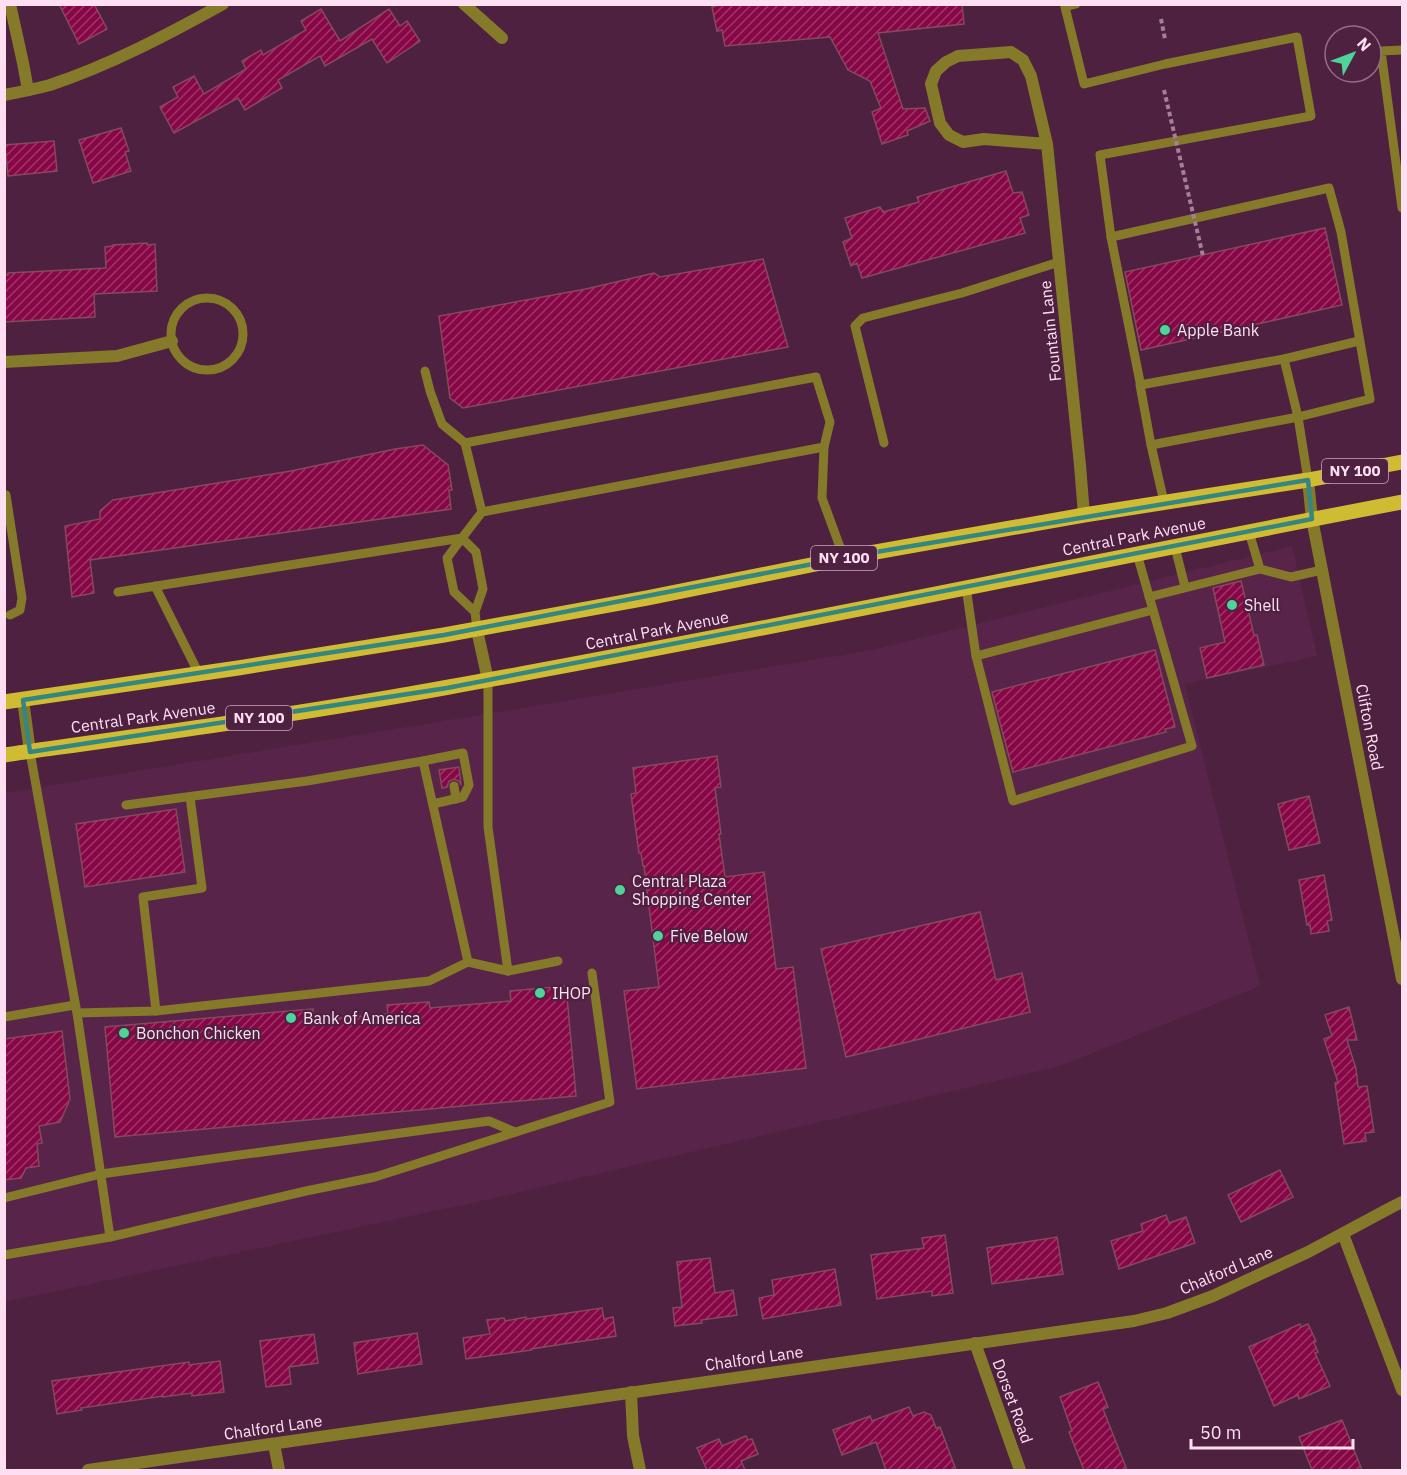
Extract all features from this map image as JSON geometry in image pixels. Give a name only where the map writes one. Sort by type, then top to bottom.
[{"type":"main road","name":"NY 100","points":[[1308,480],[1402,462]]},
{"type":"main road","name":"Central Park Avenue","points":[[4,702],[200,674],[477,630],[844,558],[1084,515],[1308,480]]},
{"type":"main road","name":"NY 100","points":[[1312,519],[1402,502]]},
{"type":"main road","name":"Central Park Avenue","points":[[4,755],[305,711],[488,680],[1312,519]]},
{"type":"street","points":[[10,4],[28,90]]},
{"type":"street","points":[[4,95],[48,85],[110,62],[223,4]]},
{"type":"street","points":[[464,4],[502,38]]},
{"type":"street","name":"Fountain Lane","points":[[1047,144],[984,139],[963,142],[949,135],[940,123],[931,84],[936,71],[946,62],[958,56],[1011,52],[1023,60],[1031,76],[1047,144],[1084,515]]},
{"type":"street","points":[[4,362],[117,356],[172,341]]},
{"type":"street","name":"Clifton Road","points":[[1308,480],[1312,519],[1402,980]]},
{"type":"street","points":[[477,630],[488,680]]},
{"type":"street","points":[[23,700],[30,752]]},
{"type":"street","name":"Chalford Lane","points":[[88,1470],[1134,1321],[1167,1313],[1213,1296],[1308,1252],[1402,1202]]},
{"type":"street","points":[[1343,1233],[1402,1390]]},
{"type":"street","name":"Dorset Road","points":[[975,1343],[1020,1470]]},
{"type":"street","points":[[631,1392],[633,1436],[640,1470]]},
{"type":"street","points":[[274,1444],[279,1470]]},
{"type":"lane","points":[[1077,4],[1065,7],[1084,84],[1165,64],[1297,37],[1311,116],[1100,155],[1111,237],[1164,502]]},
{"type":"lane","points":[[1402,50],[1381,51],[1402,203]]},
{"type":"lane","points":[[1111,237],[1329,188],[1341,232],[1370,399],[1298,417],[1151,445]]},
{"type":"lane","points":[[884,442],[855,326],[862,318],[962,293],[1059,262]]},
{"type":"lane","points":[[200,299],[222,302],[231,308],[242,328],[242,341],[238,352],[230,362],[219,368],[207,370],[195,368],[184,362],[176,353],[172,341],[171,330],[174,319],[189,303],[200,299]]},
{"type":"lane","points":[[1141,387],[1140,385],[1284,359],[1359,342]]},
{"type":"lane","points":[[1284,359],[1298,417],[1308,480]]},
{"type":"lane","points":[[425,371],[442,424],[465,443],[482,512]]},
{"type":"lane","points":[[465,443],[816,376],[830,422],[824,447],[822,498],[844,558]]},
{"type":"lane","points":[[475,612],[454,592],[447,558],[482,512],[824,447]]},
{"type":"lane","points":[[4,495],[6,495],[22,598],[20,610],[10,615]]},
{"type":"lane","points":[[1249,532],[1260,568]]},
{"type":"lane","points":[[118,591],[462,538]]},
{"type":"lane","points":[[462,538],[476,552],[483,589],[475,612],[477,630]]},
{"type":"lane","points":[[1175,547],[1185,587]]},
{"type":"lane","points":[[966,587],[976,656],[1013,801],[1192,746],[1137,554]]},
{"type":"lane","points":[[1149,597],[1260,568],[1291,576],[1322,570]]},
{"type":"lane","points":[[155,586],[200,674]]},
{"type":"lane","points":[[976,656],[1153,610]]},
{"type":"lane","points":[[488,680],[488,827],[508,971]]},
{"type":"lane","points":[[30,752],[76,1009],[110,1237]]},
{"type":"lane","points":[[126,805],[307,781],[463,753],[469,785],[463,797],[433,804]]},
{"type":"lane","points":[[448,757],[450,768]]},
{"type":"lane","points":[[423,761],[468,962]]},
{"type":"lane","points":[[454,786],[456,799]]},
{"type":"lane","points":[[156,1011],[143,897],[202,888],[190,797]]},
{"type":"lane","points":[[4,1017],[76,1009],[156,1011],[429,981],[468,962],[508,971],[558,961]]},
{"type":"lane","points":[[4,1255],[110,1237],[375,1177],[610,1102],[592,973]]},
{"type":"lane","points":[[4,1198],[101,1174],[489,1121],[515,1132]]},
{"type":"path","points":[[1161,19],[1165,39]]},
{"type":"path","points":[[1164,90],[1203,256]]},
{"type":"highlighted area","points":[[1308,480],[1312,519],[447,688],[30,752],[23,700],[444,635],[870,553]]},
{"type":"shaded area","name":"Central Plaza Shopping Center","points":[[1292,546],[1317,656],[1185,684],[1260,986],[1060,1066],[477,1202],[5,1302],[5,793],[868,651]]},
{"type":"building","points":[[59,4],[94,4],[107,29],[79,44]]},
{"type":"building","points":[[723,4],[962,4],[964,24],[878,33],[903,109],[925,108],[930,121],[907,131],[908,135],[882,144],[872,112],[881,108],[870,81],[848,70],[830,37],[725,46],[722,30],[717,31],[712,7]]},
{"type":"building","points":[[321,9],[340,41],[389,9],[400,26],[407,21],[420,41],[387,63],[372,39],[325,66],[320,56],[278,80],[282,88],[245,110],[238,98],[174,133],[160,107],[178,97],[173,87],[194,76],[204,94],[246,69],[242,61],[261,50],[263,55],[306,30],[301,21]]},
{"type":"building","points":[[121,128],[129,151],[125,152],[131,171],[93,183],[79,140]]},
{"type":"building","points":[[54,141],[57,171],[8,176],[5,145]]},
{"type":"building","points":[[1006,171],[1013,193],[1022,192],[1029,215],[1020,218],[1025,233],[862,278],[857,263],[851,266],[843,242],[852,238],[845,218],[880,207],[883,212],[919,202],[917,197]]},
{"type":"building","points":[[1325,228],[1342,305],[1141,350],[1125,272]]},
{"type":"building","points":[[147,243],[147,245],[155,244],[157,291],[94,294],[95,317],[4,322],[4,275],[106,268],[105,247]]},
{"type":"building","points":[[763,259],[788,347],[463,408],[450,398],[439,316],[586,289],[654,273],[660,277]]},
{"type":"building","points":[[423,445],[448,465],[452,490],[449,490],[451,509],[90,560],[94,593],[72,597],[65,526],[100,519],[100,511],[113,500],[291,471]]},
{"type":"building","points":[[1241,581],[1264,665],[1207,678],[1200,648],[1225,642],[1213,588]]},
{"type":"building","points":[[1155,650],[1175,727],[1165,729],[1166,732],[1013,772],[992,692]]},
{"type":"building","points":[[717,756],[721,787],[715,788],[725,877],[764,872],[776,969],[793,967],[806,1068],[637,1089],[624,991],[659,987],[644,866],[641,853],[639,853],[631,794],[636,793],[633,768]]},
{"type":"building","points":[[459,767],[461,785],[454,779],[449,781],[447,787],[442,788],[439,770]]},
{"type":"building","points":[[1309,796],[1320,843],[1289,850],[1278,804]]},
{"type":"building","points":[[176,809],[185,872],[85,887],[76,824]]},
{"type":"building","points":[[1324,875],[1332,920],[1327,921],[1329,931],[1311,934],[1310,925],[1307,925],[1299,880]]},
{"type":"building","points":[[980,912],[996,980],[1022,973],[1030,1012],[846,1057],[821,949]]},
{"type":"building","points":[[566,986],[576,1096],[115,1137],[105,1027],[313,1009],[314,1020],[388,1014],[387,1005],[429,1002],[430,1008],[511,1001],[510,991]]},
{"type":"building","points":[[1349,1007],[1357,1040],[1347,1040],[1356,1069],[1358,1087],[1367,1086],[1374,1132],[1365,1133],[1366,1141],[1344,1144],[1335,1083],[1338,1082],[1324,1039],[1332,1036],[1325,1015]]},
{"type":"building","points":[[62,1031],[70,1099],[60,1122],[39,1126],[42,1143],[37,1144],[39,1166],[26,1168],[21,1178],[4,1180],[4,1039]]},
{"type":"building","points":[[1280,1170],[1293,1197],[1241,1222],[1228,1195]]},
{"type":"building","points":[[1166,1215],[1169,1223],[1186,1217],[1195,1243],[1119,1269],[1111,1241],[1143,1231],[1141,1224]]},
{"type":"building","points":[[945,1235],[953,1293],[932,1296],[932,1291],[877,1299],[871,1255],[924,1248],[922,1238]]},
{"type":"building","points":[[1057,1237],[1063,1274],[992,1284],[987,1248]]},
{"type":"building","points":[[710,1258],[715,1293],[733,1290],[737,1315],[675,1326],[673,1308],[682,1307],[677,1262]]},
{"type":"building","points":[[835,1269],[841,1305],[763,1319],[759,1298],[774,1295],[772,1280]]},
{"type":"building","points":[[602,1308],[604,1319],[613,1317],[616,1336],[466,1359],[463,1338],[490,1334],[487,1320],[504,1318],[505,1321],[526,1317],[527,1319]]},
{"type":"building","points":[[1300,1324],[1301,1327],[1308,1324],[1316,1341],[1314,1343],[1318,1352],[1315,1353],[1330,1386],[1299,1399],[1298,1395],[1274,1406],[1249,1347]]},
{"type":"building","points":[[417,1333],[422,1364],[358,1374],[354,1343]]},
{"type":"building","points":[[314,1334],[318,1363],[289,1367],[291,1384],[266,1387],[260,1341]]},
{"type":"building","points":[[220,1361],[224,1392],[192,1396],[192,1393],[163,1396],[81,1408],[82,1410],[57,1414],[52,1381],[189,1362],[189,1365]]},
{"type":"building","points":[[1098,1382],[1108,1407],[1103,1409],[1127,1470],[1084,1470],[1069,1432],[1072,1431],[1060,1397]]},
{"type":"building","points":[[909,1407],[913,1416],[924,1412],[931,1415],[936,1428],[940,1427],[956,1470],[886,1470],[876,1442],[842,1455],[833,1430],[870,1416],[872,1421]]},
{"type":"building","points":[[1342,1420],[1362,1470],[1312,1470],[1299,1437]]},
{"type":"building","points":[[746,1436],[748,1440],[752,1439],[758,1454],[741,1461],[745,1470],[707,1470],[697,1448],[719,1439],[722,1446]]},
{"type":"place","name":"Apple Bank","points":[[1165,330]]},
{"type":"place","name":"Shell","points":[[1232,605]]},
{"type":"place","name":"Central Plaza Shopping Center","points":[[620,890]]},
{"type":"place","name":"Five Below","points":[[658,936]]},
{"type":"place","name":"IHOP","points":[[540,993]]},
{"type":"place","name":"Bank of America","points":[[291,1018]]},
{"type":"place","name":"Bonchon Chicken","points":[[124,1033]]}]
